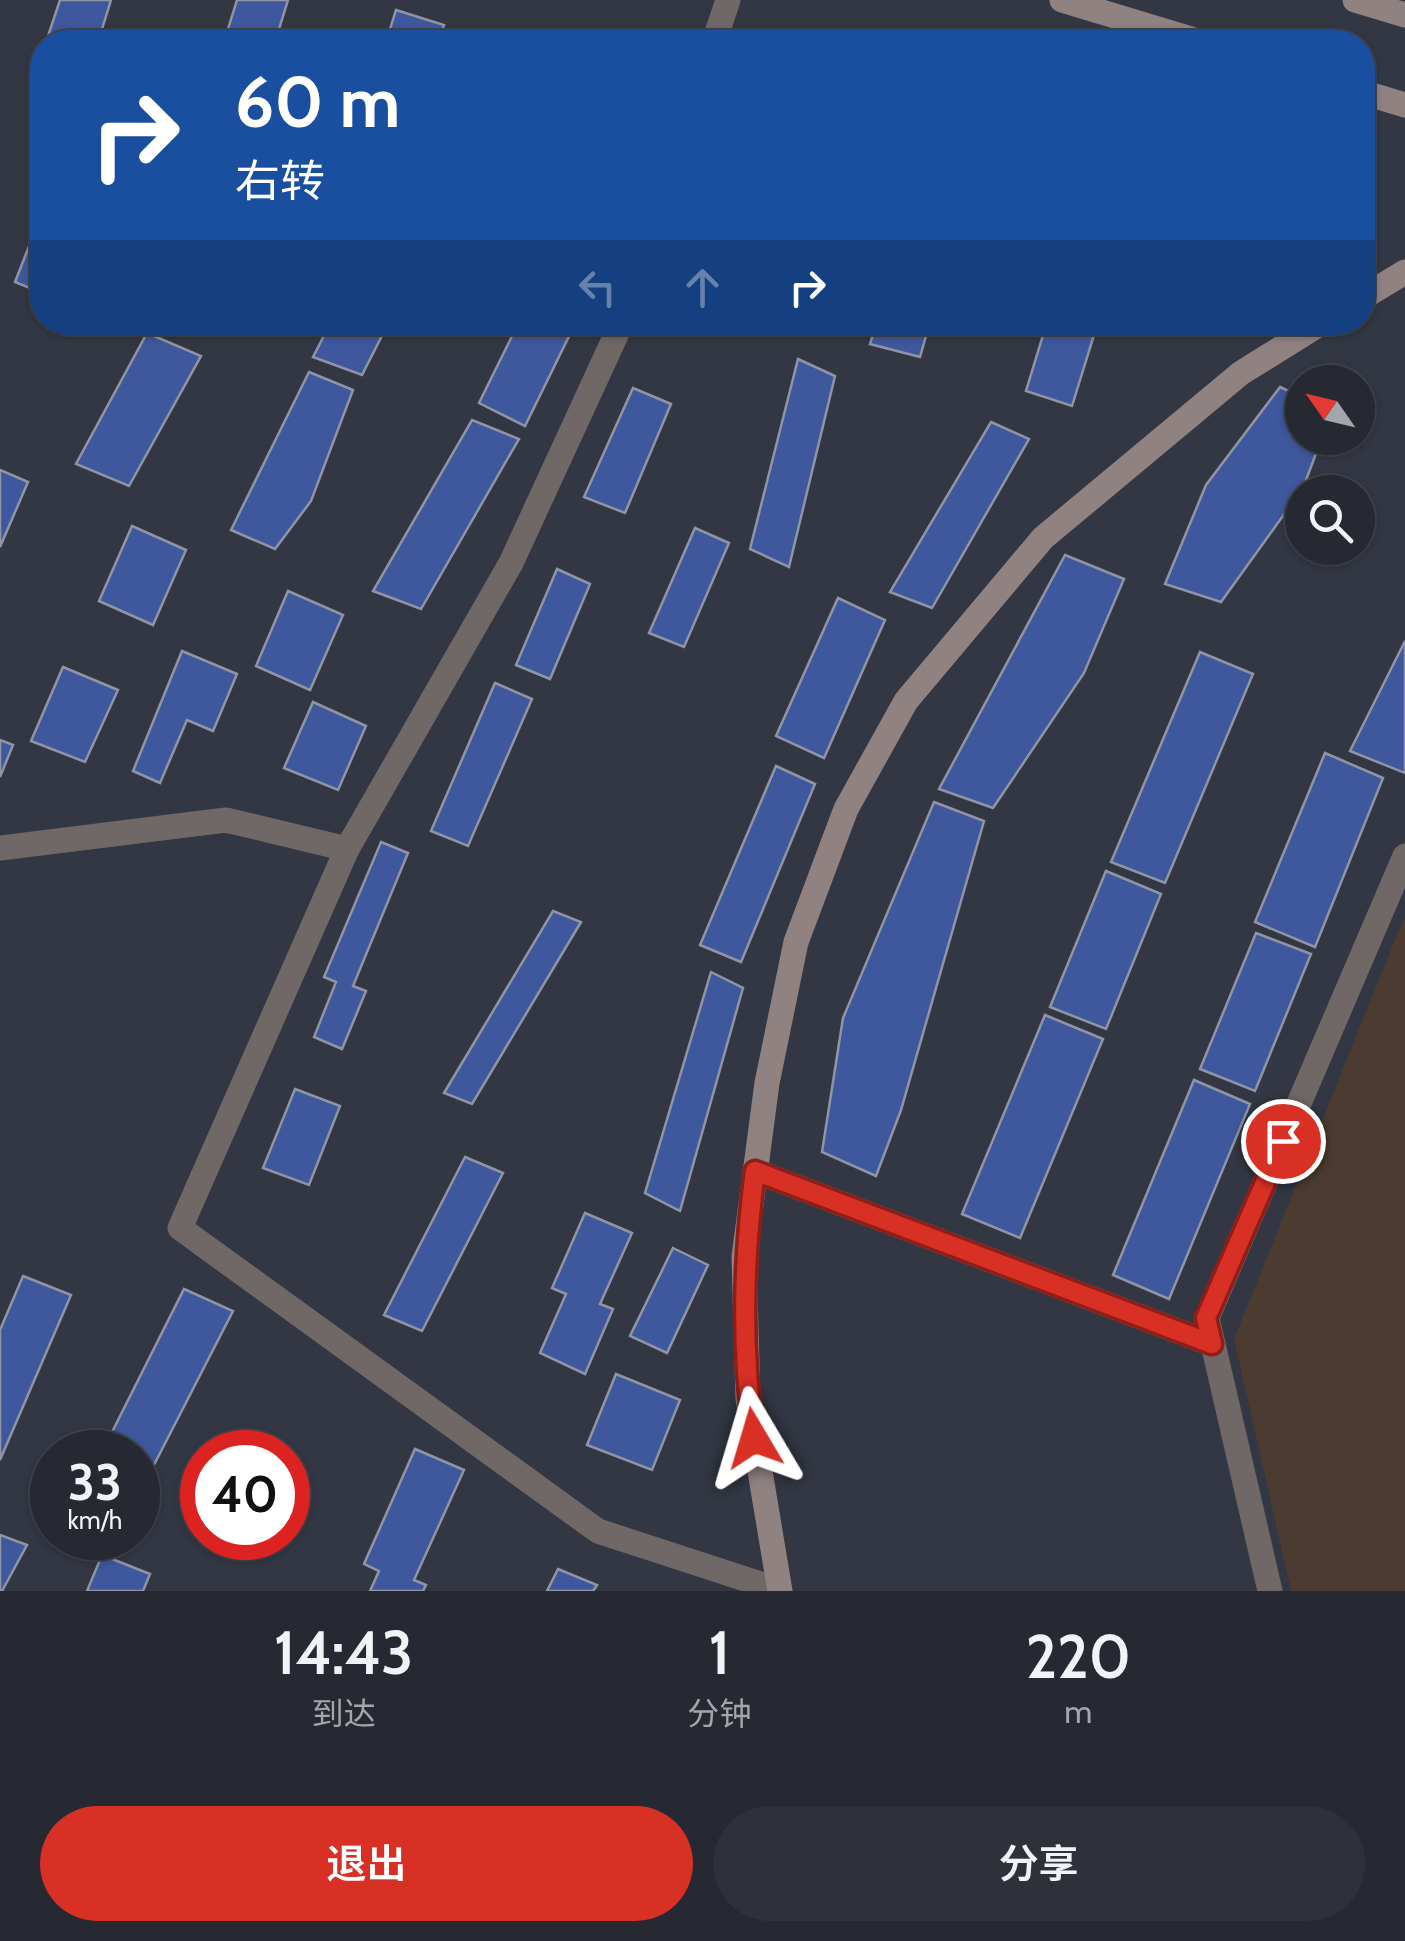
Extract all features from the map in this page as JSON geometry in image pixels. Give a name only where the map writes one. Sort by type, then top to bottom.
[{"type":"street","points":[[718,30],[728,0]]},
{"type":"street","points":[[1062,0],[1161,30]]},
{"type":"street","points":[[1354,0],[1405,16]]},
{"type":"street","points":[[1375,96],[1405,105]]},
{"type":"street","points":[[1375,290],[1405,272]]},
{"type":"street","points":[[616,335],[511,563],[347,850],[180,1228],[598,1531],[779,1591],[748,1399],[744,1257],[766,1082],[796,942],[846,810],[906,701],[1043,538],[1241,372],[1301,335]]},
{"type":"street","points":[[0,848],[226,820],[347,850]]},
{"type":"street","points":[[1270,1591],[1206,1318],[1405,856]]},
{"type":"street","points":[[755,1171],[1212,1344]]},
{"type":"shaded area","points":[[1405,915],[1405,1591],[1291,1591],[1234,1339]]},
{"type":"building","points":[[60,0],[111,0],[102,30],[50,30]]},
{"type":"building","points":[[237,0],[288,0],[279,30],[228,30]]},
{"type":"building","points":[[396,10],[444,25],[442,30],[390,30]]},
{"type":"building","points":[[30,244],[30,288],[15,282]]},
{"type":"building","points":[[146,335],[201,356],[129,486],[76,464]]},
{"type":"building","points":[[324,335],[382,335],[362,375],[313,357]]},
{"type":"building","points":[[513,335],[570,335],[525,426],[479,403]]},
{"type":"building","points":[[873,335],[926,335],[920,357],[870,344]]},
{"type":"building","points":[[1043,335],[1094,335],[1072,406],[1026,391]]},
{"type":"building","points":[[798,359],[835,376],[789,567],[750,549]]},
{"type":"building","points":[[309,372],[353,390],[311,501],[275,549],[231,530]]},
{"type":"building","points":[[1280,387],[1285,389],[1285,455],[1316,455],[1308,475],[1285,475],[1285,513],[1221,602],[1165,584],[1206,485]]},
{"type":"building","points":[[633,388],[671,404],[625,513],[584,497]]},
{"type":"building","points":[[472,420],[519,439],[421,609],[373,591]]},
{"type":"building","points":[[991,422],[1029,439],[932,608],[890,592]]},
{"type":"building","points":[[0,470],[28,482],[0,547]]},
{"type":"building","points":[[132,526],[186,550],[153,625],[99,601]]},
{"type":"building","points":[[695,528],[729,543],[684,647],[649,633]]},
{"type":"building","points":[[1065,555],[1124,579],[1084,673],[993,808],[939,789]]},
{"type":"building","points":[[557,569],[590,584],[550,679],[516,665]]},
{"type":"building","points":[[288,591],[343,615],[310,690],[256,666]]},
{"type":"building","points":[[838,598],[885,620],[824,758],[776,736]]},
{"type":"building","points":[[1405,641],[1405,773],[1350,751]]},
{"type":"building","points":[[182,651],[237,674],[213,731],[187,720],[160,783],[133,771]]},
{"type":"building","points":[[1200,652],[1253,674],[1165,883],[1111,862]]},
{"type":"building","points":[[63,667],[118,690],[85,762],[31,741]]},
{"type":"building","points":[[495,683],[532,699],[468,846],[431,831]]},
{"type":"building","points":[[313,702],[366,726],[338,790],[284,768]]},
{"type":"building","points":[[0,740],[13,745],[0,777]]},
{"type":"building","points":[[1325,753],[1383,778],[1315,947],[1255,922]]},
{"type":"building","points":[[776,766],[815,784],[741,962],[700,945]]},
{"type":"building","points":[[934,802],[984,821],[901,1110],[876,1176],[822,1152],[843,1018]]},
{"type":"building","points":[[381,842],[408,853],[353,986],[366,991],[342,1049],[314,1037],[336,982],[324,977]]},
{"type":"building","points":[[1106,871],[1161,894],[1106,1029],[1050,1007]]},
{"type":"building","points":[[553,911],[581,922],[472,1104],[444,1093]]},
{"type":"building","points":[[1256,933],[1311,954],[1255,1091],[1200,1069]]},
{"type":"building","points":[[711,972],[743,988],[680,1211],[645,1193]]},
{"type":"building","points":[[1045,1015],[1103,1039],[1020,1238],[962,1214]]},
{"type":"building","points":[[1194,1080],[1250,1104],[1169,1299],[1113,1275]]},
{"type":"building","points":[[295,1089],[340,1106],[309,1185],[263,1168]]},
{"type":"building","points":[[465,1157],[503,1173],[422,1331],[384,1315]]},
{"type":"building","points":[[585,1213],[632,1233],[600,1304],[613,1309],[585,1374],[540,1353],[566,1294],[552,1288]]},
{"type":"building","points":[[673,1248],[708,1265],[667,1353],[630,1336]]},
{"type":"building","points":[[23,1276],[71,1295],[0,1460],[0,1330]]},
{"type":"building","points":[[184,1289],[233,1311],[160,1453],[160,1430],[113,1430]]},
{"type":"building","points":[[616,1374],[680,1400],[652,1470],[587,1445]]},
{"type":"building","points":[[415,1449],[464,1470],[414,1580],[426,1585],[423,1591],[370,1591],[379,1571],[364,1564]]},
{"type":"building","points":[[0,1535],[27,1545],[2,1591],[0,1591]]},
{"type":"building","points":[[100,1560],[115,1560],[150,1574],[143,1591],[87,1591]]},
{"type":"building","points":[[558,1569],[597,1585],[593,1591],[547,1591]]},
{"type":"route","points":[[754,1438],[748,1399],[744,1257],[755,1171],[1212,1344],[1206,1318],[1283,1141]]}]
